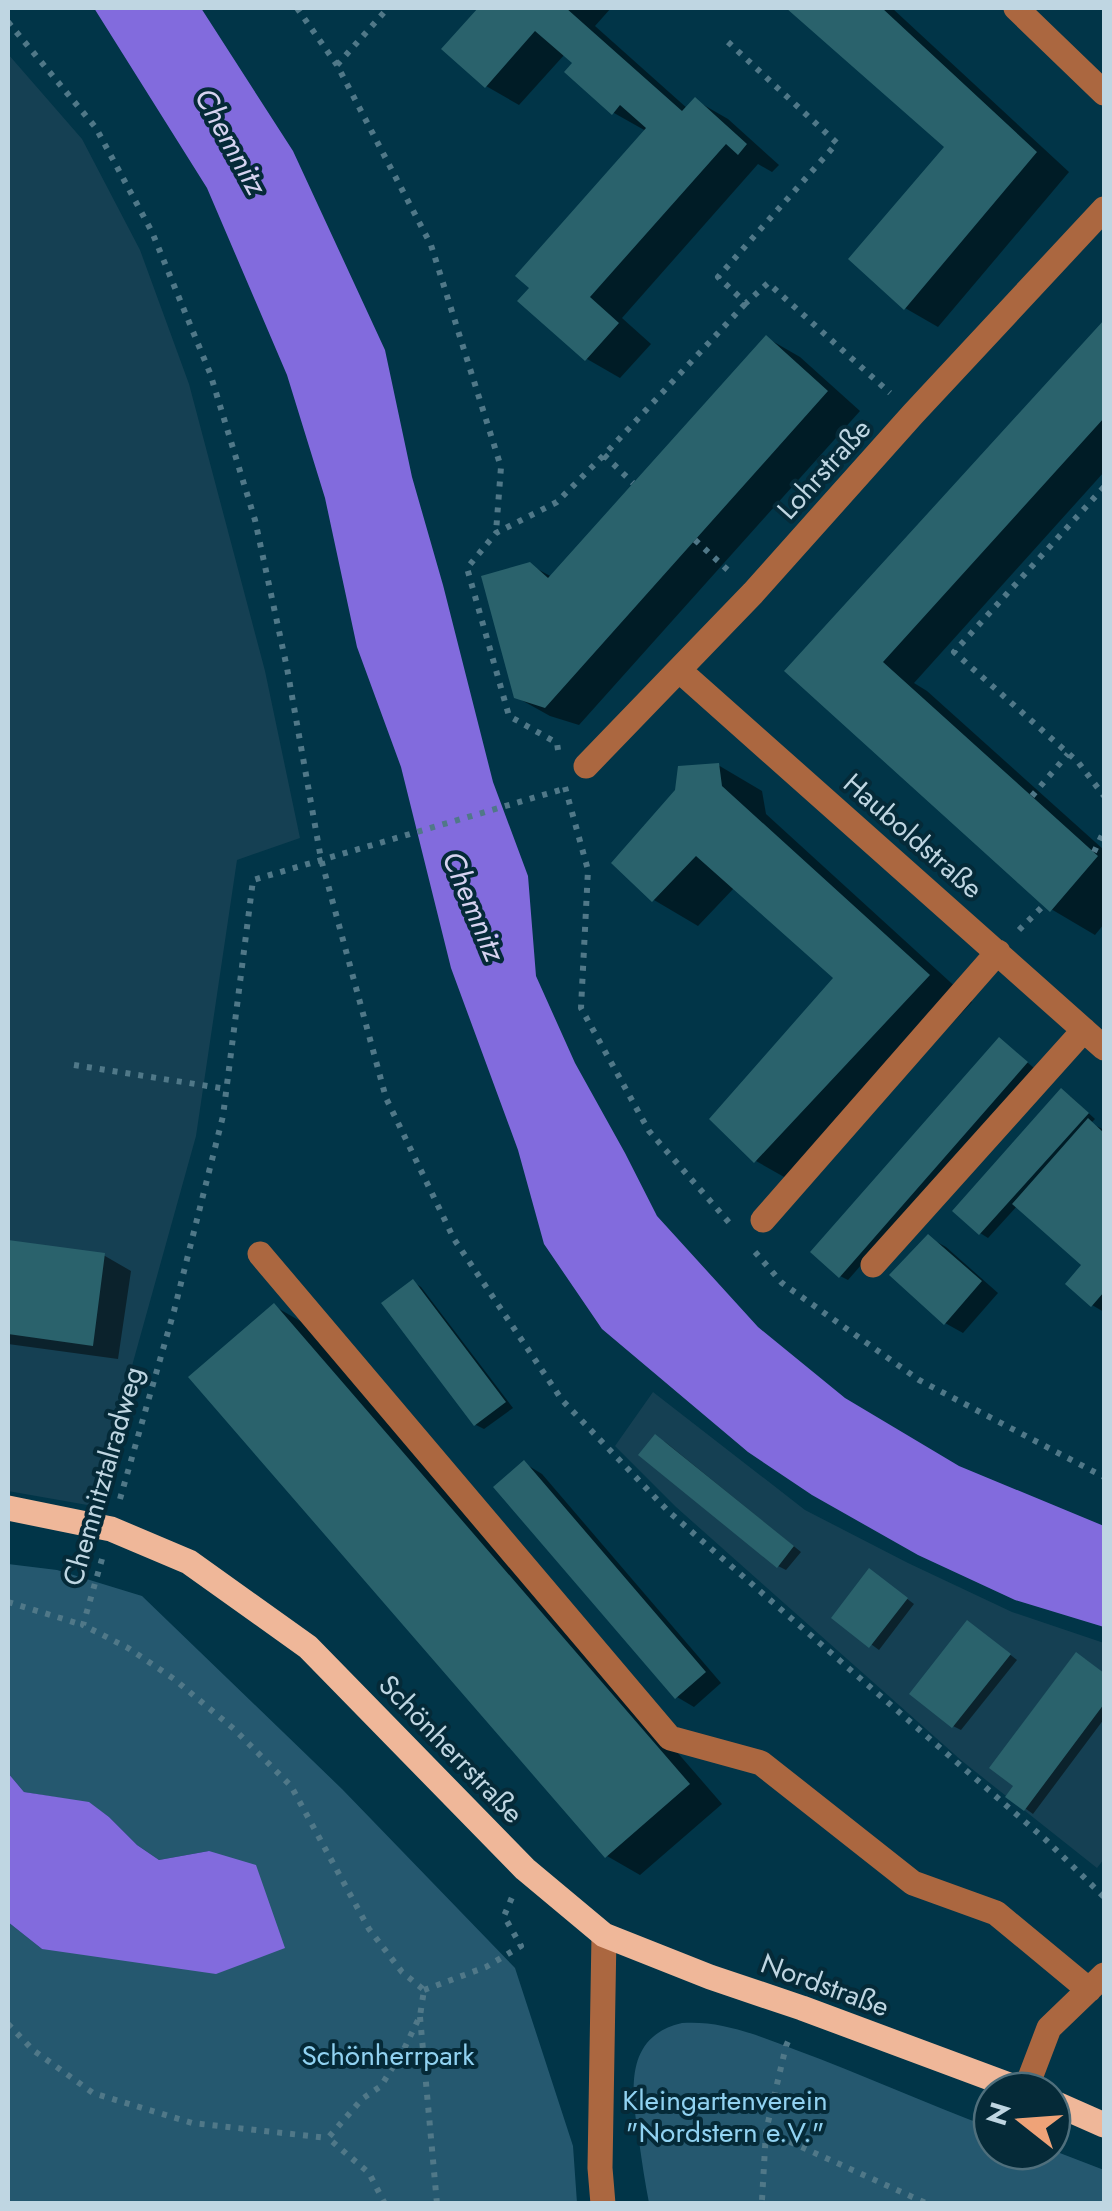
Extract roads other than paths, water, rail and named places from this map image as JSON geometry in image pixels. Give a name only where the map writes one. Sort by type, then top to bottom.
[{"type":"main road","name":"Schönherrstraße","points":[[8,1508],[111,1528],[188,1562],[308,1647],[525,1869],[604,1935]]},
{"type":"main road","name":"Nordstraße","points":[[604,1935],[972,2071]]},
{"type":"main road","points":[[1072,2111],[1104,2125]]},
{"type":"street","points":[[1016,8],[1104,93]]},
{"type":"street","name":"Lohrstraße","points":[[586,766],[753,594],[913,414],[1104,209]]},
{"type":"street","name":"Hauboldstraße","points":[[680,670],[1104,1048]]},
{"type":"street","points":[[762,1220],[998,952]]},
{"type":"street","points":[[873,1265],[1084,1030]]},
{"type":"street","points":[[260,1254],[670,1738],[761,1763],[913,1883],[996,1913],[1097,1982],[1049,2028],[1033,2071]]},
{"type":"street","points":[[603,2204],[600,2168],[604,1935]]},
{"type":"water","name":"Chemnitz","points":[[94,8],[201,8],[293,151],[385,350],[412,477],[493,782],[528,876],[536,976],[575,1063],[657,1216],[758,1327],[845,1398],[959,1466],[1104,1526],[1104,1627],[1015,1600],[918,1555],[812,1495],[748,1452],[602,1329],[544,1244],[518,1150],[451,968],[401,767],[357,647],[325,498],[287,375],[207,188]]},
{"type":"water","points":[[8,1773],[24,1792],[89,1802],[159,1860],[209,1851],[256,1865],[285,1948],[216,1974],[42,1949],[8,1922]]},
{"type":"park label","name":"Schönherrpark","points":[[388,2055]]},
{"type":"park label","name":"Kleingartenverein \"Nordstern e.V.\"","points":[[725,2116]]}]
